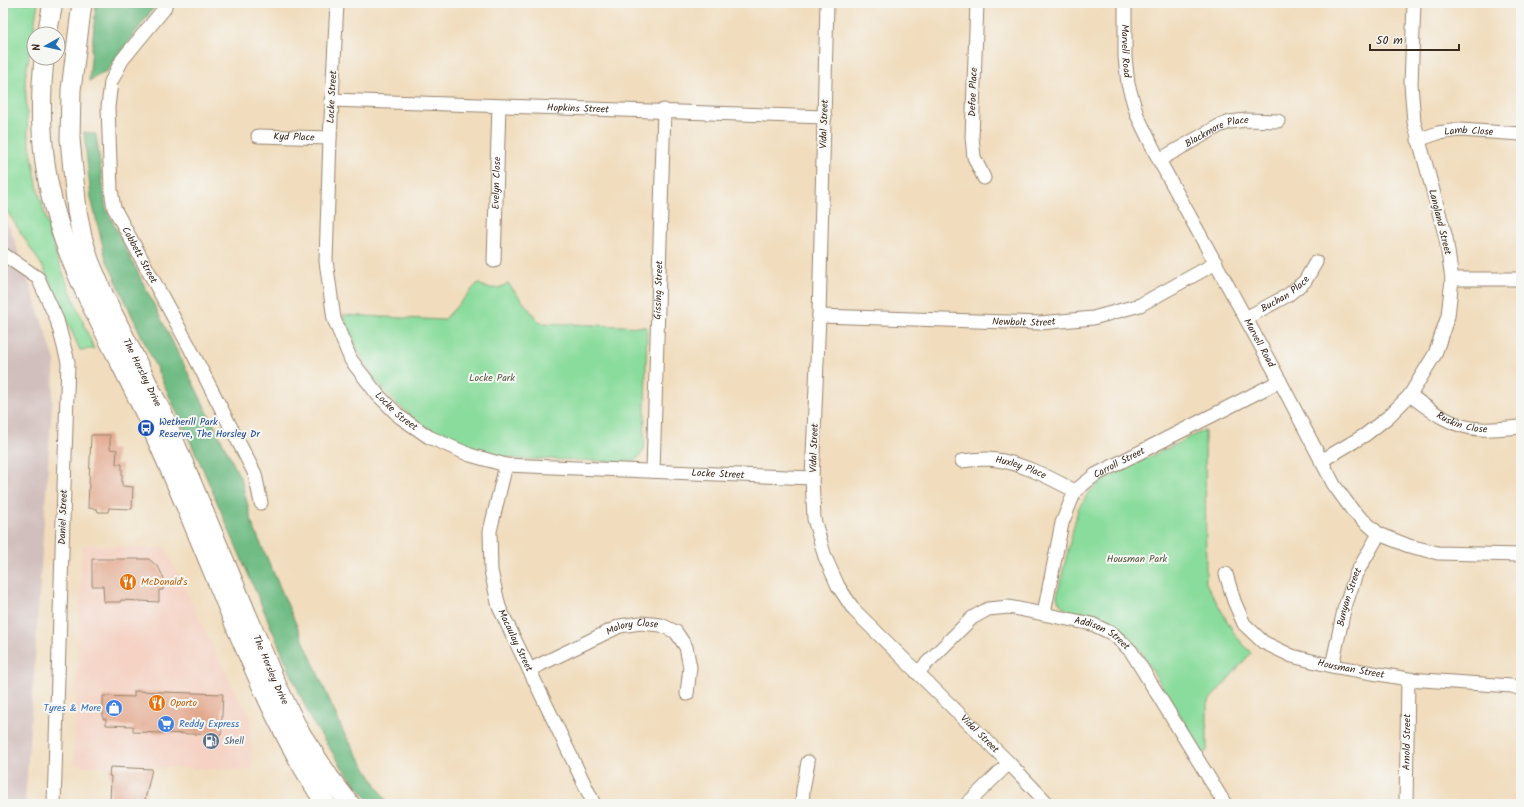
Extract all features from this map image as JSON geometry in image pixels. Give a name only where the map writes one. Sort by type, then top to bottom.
[{"type":"main road","points":[[49,26],[53,3]]},
{"type":"main road","name":"The Horsley Drive","points":[[82,3],[71,90],[70,139],[76,211],[89,260],[110,309],[164,417],[276,684],[299,731],[329,777],[350,804]]},
{"type":"main road","name":"The Horsley Drive","points":[[44,66],[42,108],[45,159],[54,209],[72,262],[154,431],[271,708],[300,765],[326,804]]},
{"type":"street","name":"Cobbett Street","points":[[166,3],[164,10],[122,60],[111,82],[108,107],[111,190],[114,208],[185,339],[255,474],[261,504]]},
{"type":"street","name":"Locke Street","points":[[337,3],[331,100],[326,261],[334,319],[351,360],[383,401],[400,417],[429,437],[470,455],[506,465],[812,478]]},
{"type":"street","name":"Vidal Street","points":[[827,3],[819,316],[812,478],[814,519],[825,557],[838,586],[854,610],[1009,763],[1048,804]]},
{"type":"street","name":"Defoe Place","points":[[977,3],[972,137],[974,157],[984,178]]},
{"type":"street","name":"Marvell Road","points":[[1125,3],[1125,57],[1128,84],[1137,115],[1280,381],[1334,485],[1353,510],[1379,534],[1409,546],[1438,553],[1521,555]]},
{"type":"street","name":"Langland Street","points":[[1321,461],[1365,435],[1388,417],[1410,395],[1435,354],[1448,316],[1452,279],[1446,238],[1414,122],[1411,84],[1414,3]]},
{"type":"street","name":"Hopkins Street","points":[[331,100],[664,110],[825,117]]},
{"type":"street","name":"Evelyn Close","points":[[494,261],[499,106]]},
{"type":"street","name":"Gissing Street","points":[[653,471],[664,110]]},
{"type":"street","name":"Blackmore Place","points":[[1160,160],[1218,126],[1230,122],[1246,120],[1278,121]]},
{"type":"street","name":"Lamb Close","points":[[1418,140],[1438,133],[1460,130],[1521,134]]},
{"type":"street","name":"Kyd Place","points":[[258,136],[330,138]]},
{"type":"street","name":"Daniel Street","points":[[3,254],[38,278],[57,320],[68,362],[54,804]]},
{"type":"street","name":"Buchan Place","points":[[1246,318],[1288,295],[1305,281],[1316,262]]},
{"type":"street","name":"Newbolt Street","points":[[819,316],[1040,323],[1093,318],[1140,305],[1216,263]]},
{"type":"street","points":[[1452,279],[1521,278]]},
{"type":"street","name":"Carroll Street","points":[[1044,613],[1062,523],[1075,491],[1095,475],[1280,381]]},
{"type":"street","name":"Ruskin Close","points":[[1410,395],[1433,413],[1455,424],[1480,429],[1521,427]]},
{"type":"street","name":"Huxley Place","points":[[962,461],[987,459],[1012,463],[1053,479],[1075,491]]},
{"type":"street","name":"Macaulay Street","points":[[506,465],[490,531],[491,572],[499,607],[594,804]]},
{"type":"street","name":"Bunyan Street","points":[[1332,666],[1344,610],[1356,574],[1379,534]]},
{"type":"street","name":"Housman Street","points":[[1226,574],[1234,601],[1244,624],[1263,642],[1292,656],[1332,666],[1408,679],[1512,686],[1521,689]]},
{"type":"street","name":"Addison Street","points":[[917,673],[972,618],[988,609],[1009,607],[1092,624],[1113,634],[1131,651],[1224,804]]},
{"type":"street","name":"Malory Close","points":[[530,670],[620,626],[641,623],[661,624],[676,632],[686,647],[690,668],[687,694]]},
{"type":"street","name":"Arnold Street","points":[[1406,804],[1408,679]]},
{"type":"street","points":[[802,804],[808,762]]},
{"type":"street","points":[[967,804],[1009,763]]},
{"type":"shaded area","points":[[3,218],[10,228],[55,360],[25,804],[3,804]]},
{"type":"shaded area","points":[[82,545],[165,548],[232,686],[250,715],[252,770],[74,765]]},
{"type":"green space","points":[[3,3],[38,3],[34,26],[26,26],[26,66],[27,66],[25,79],[28,134],[38,190],[58,261],[94,349],[80,350],[44,269],[3,205]]},
{"type":"green space","points":[[96,3],[157,3],[108,70],[89,81]]},
{"type":"green space","points":[[84,132],[96,134],[106,209],[241,479],[253,526],[344,733],[388,804],[372,804],[342,767],[311,720],[202,467],[106,259],[91,198]]},
{"type":"green space","name":"Locke Park","points":[[478,283],[485,287],[497,288],[508,283],[540,323],[647,327],[644,449],[639,457],[635,460],[626,462],[519,459],[489,454],[469,448],[430,429],[412,417],[396,403],[369,370],[361,357],[343,315],[444,320]]},
{"type":"green space","name":"Housman Park","points":[[1205,430],[1206,583],[1235,635],[1251,653],[1207,703],[1207,751],[1203,753],[1139,649],[1129,638],[1118,627],[1109,622],[1071,612],[1060,603],[1057,596],[1078,509],[1089,492],[1106,478]]},
{"type":"building","points":[[91,435],[110,435],[110,449],[117,450],[116,464],[122,464],[122,486],[133,487],[132,509],[109,508],[108,512],[98,512],[97,509],[88,508]]},
{"type":"building","name":"McDonald's","points":[[92,559],[149,559],[159,568],[164,579],[163,590],[159,590],[159,602],[121,600],[120,602],[104,602],[103,586],[92,586]]},
{"type":"building","points":[[134,691],[223,694],[221,735],[133,732],[133,726],[106,725],[106,719],[103,719],[103,696],[134,697]]},
{"type":"building","points":[[110,767],[152,769],[144,804],[110,804]]},
{"type":"place","name":"Wetherill Park Reserve, The Horsley Dr","points":[[146,428]]},
{"type":"place","name":"McDonald's","points":[[128,582]]},
{"type":"place","name":"Oporto","points":[[157,703]]},
{"type":"place","name":"Tyres & More","points":[[114,708]]},
{"type":"place","name":"Reddy Express","points":[[166,724]]},
{"type":"place","name":"Shell","points":[[211,741]]}]
